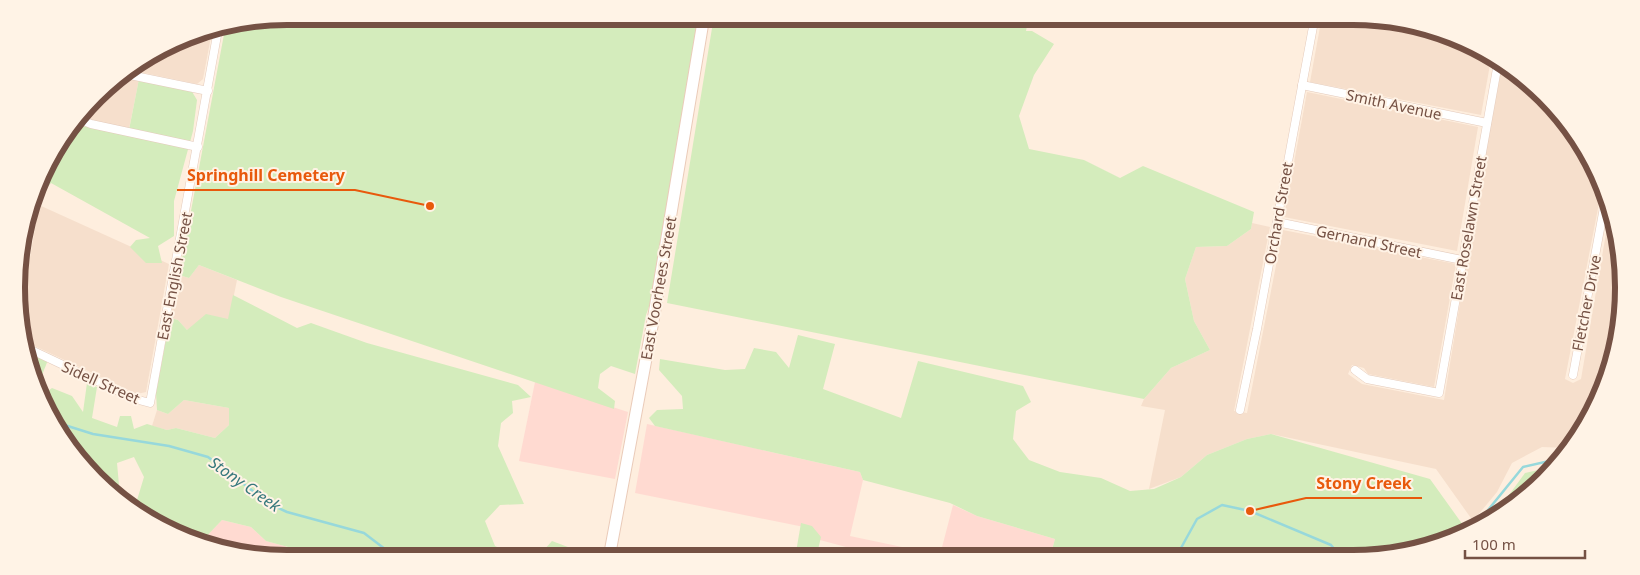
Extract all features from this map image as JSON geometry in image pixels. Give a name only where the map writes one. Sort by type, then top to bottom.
[{"type":"main road","name":"East Voorhees Street","points":[[610,550],[653,321],[702,25]]},
{"type":"street","name":"Orchard Street","points":[[1240,410],[1313,25]]},
{"type":"street","name":"East English Street","points":[[150,403],[217,35]]},
{"type":"street","name":"East Roselawn Street","points":[[1355,370],[1367,379],[1439,393],[1497,68]]},
{"type":"street","points":[[133,76],[208,90]]},
{"type":"street","name":"Smith Avenue","points":[[1302,85],[1487,123]]},
{"type":"street","points":[[84,121],[198,147]]},
{"type":"street","name":"Fletcher Drive","points":[[1573,375],[1603,211]]},
{"type":"street","name":"Gernand Street","points":[[1277,222],[1462,260]]},
{"type":"street","name":"Sidell Street","points":[[33,351],[134,399],[150,403]]},
{"type":"shaded area","points":[[1320,25],[1387,27],[1404,30],[1453,45],[1490,64],[1481,115],[1310,82]]},
{"type":"shaded area","points":[[211,37],[203,79],[197,84],[138,72],[171,52]]},
{"type":"shaded area","points":[[1501,71],[1526,90],[1561,128],[1580,156],[1600,200],[1565,379],[1573,383],[1581,379],[1607,225],[1613,253],[1614,270],[1613,322],[1606,355],[1595,388],[1571,433],[1560,448],[1542,447],[1512,463],[1497,492],[1473,521],[1436,469],[1271,434],[1247,439],[1207,455],[1181,477],[1149,489],[1165,410],[1141,406],[1144,399],[1171,368],[1210,350],[1194,321],[1185,279],[1196,247],[1227,246],[1251,229],[1252,223],[1270,227],[1234,411],[1247,413],[1283,230],[1456,264],[1434,387],[1368,374],[1364,368],[1352,365],[1348,374],[1362,384],[1444,400]]},
{"type":"shaded area","points":[[130,78],[139,79],[129,129],[86,119],[114,90]]},
{"type":"shaded area","points":[[1307,92],[1478,127],[1457,251],[1284,217]]},
{"type":"shaded area","points":[[39,205],[169,264],[146,392],[137,394],[31,344],[27,322],[25,286]]},
{"type":"shaded area","points":[[199,265],[237,280],[229,319],[187,330],[178,320],[170,318],[179,275],[189,278]]},
{"type":"shaded area","points":[[535,382],[628,412],[615,479],[519,461]]},
{"type":"shaded area","points":[[184,400],[229,408],[229,425],[215,438],[176,428],[167,430],[152,426],[157,410],[168,414]]},
{"type":"shaded area","points":[[647,424],[860,472],[863,480],[850,536],[916,550],[857,550],[820,540],[814,529],[635,493]]},
{"type":"shaded area","points":[[953,505],[977,516],[1055,539],[1052,550],[941,550]]},
{"type":"shaded area","points":[[222,520],[251,527],[266,541],[299,550],[253,548],[206,537]]},
{"type":"green space","points":[[288,25],[697,25],[651,301],[646,315],[635,374],[611,366],[600,374],[598,388],[615,401],[614,409],[281,297],[199,265],[189,278],[179,275],[224,33],[253,27]]},
{"type":"green space","points":[[713,25],[1027,25],[1026,31],[1032,31],[1054,44],[1034,75],[1019,116],[1029,149],[1084,160],[1120,178],[1143,166],[1254,212],[1251,229],[1227,246],[1196,247],[1185,279],[1194,321],[1210,350],[1171,368],[1144,399],[667,303]]},
{"type":"green space","points":[[139,79],[191,90],[197,100],[193,131],[174,201],[174,236],[158,246],[162,263],[146,263],[130,247],[136,240],[150,238],[51,183],[43,193],[60,156],[82,125],[128,135]]},
{"type":"green space","points":[[233,295],[297,328],[311,323],[367,343],[518,385],[531,397],[512,401],[513,413],[501,423],[498,446],[524,504],[500,505],[485,521],[495,546],[503,550],[299,550],[266,541],[251,527],[222,520],[206,537],[171,523],[136,502],[144,477],[134,457],[117,463],[119,489],[114,485],[79,447],[60,419],[47,392],[52,388],[72,396],[83,412],[87,383],[97,387],[92,418],[117,427],[120,416],[131,416],[134,429],[147,424],[167,430],[176,428],[215,438],[229,425],[229,408],[184,400],[168,414],[157,410],[156,393],[170,318],[178,320],[187,330],[206,314],[228,319]]},
{"type":"green space","points":[[798,335],[835,344],[823,389],[901,418],[918,361],[1023,386],[1031,402],[1016,411],[1013,439],[1029,460],[1060,472],[1101,478],[1130,491],[1154,489],[1181,477],[1207,455],[1247,439],[1271,434],[1430,479],[1463,525],[1437,536],[1387,548],[1352,550],[1052,550],[1055,539],[977,516],[950,503],[863,480],[860,472],[655,426],[649,418],[657,410],[683,409],[682,396],[659,370],[660,359],[725,370],[745,369],[754,348],[776,352],[789,368]]},
{"type":"green space","points":[[34,354],[48,360],[41,377]]},
{"type":"green space","points":[[1542,469],[1526,485],[1505,501],[1506,499],[1525,473]]},
{"type":"green space","points":[[801,523],[812,526],[821,537],[818,550],[796,550]]},
{"type":"green space","points":[[552,541],[576,550],[544,550]]},
{"type":"waterway","name":"Stony Creek","points":[[64,425],[93,434],[169,446],[208,457],[270,504],[287,512],[364,533],[386,550]]},
{"type":"waterway","name":"Stony Creek","points":[[1484,515],[1523,467],[1550,461]]},
{"type":"waterway","name":"Stony Creek","points":[[1180,550],[1197,519],[1222,505],[1250,511],[1331,545],[1335,550]]},
{"type":"place","name":"Springhill Cemetery","points":[[430,206]]},
{"type":"place","name":"Stony Creek","points":[[1250,511]]}]
